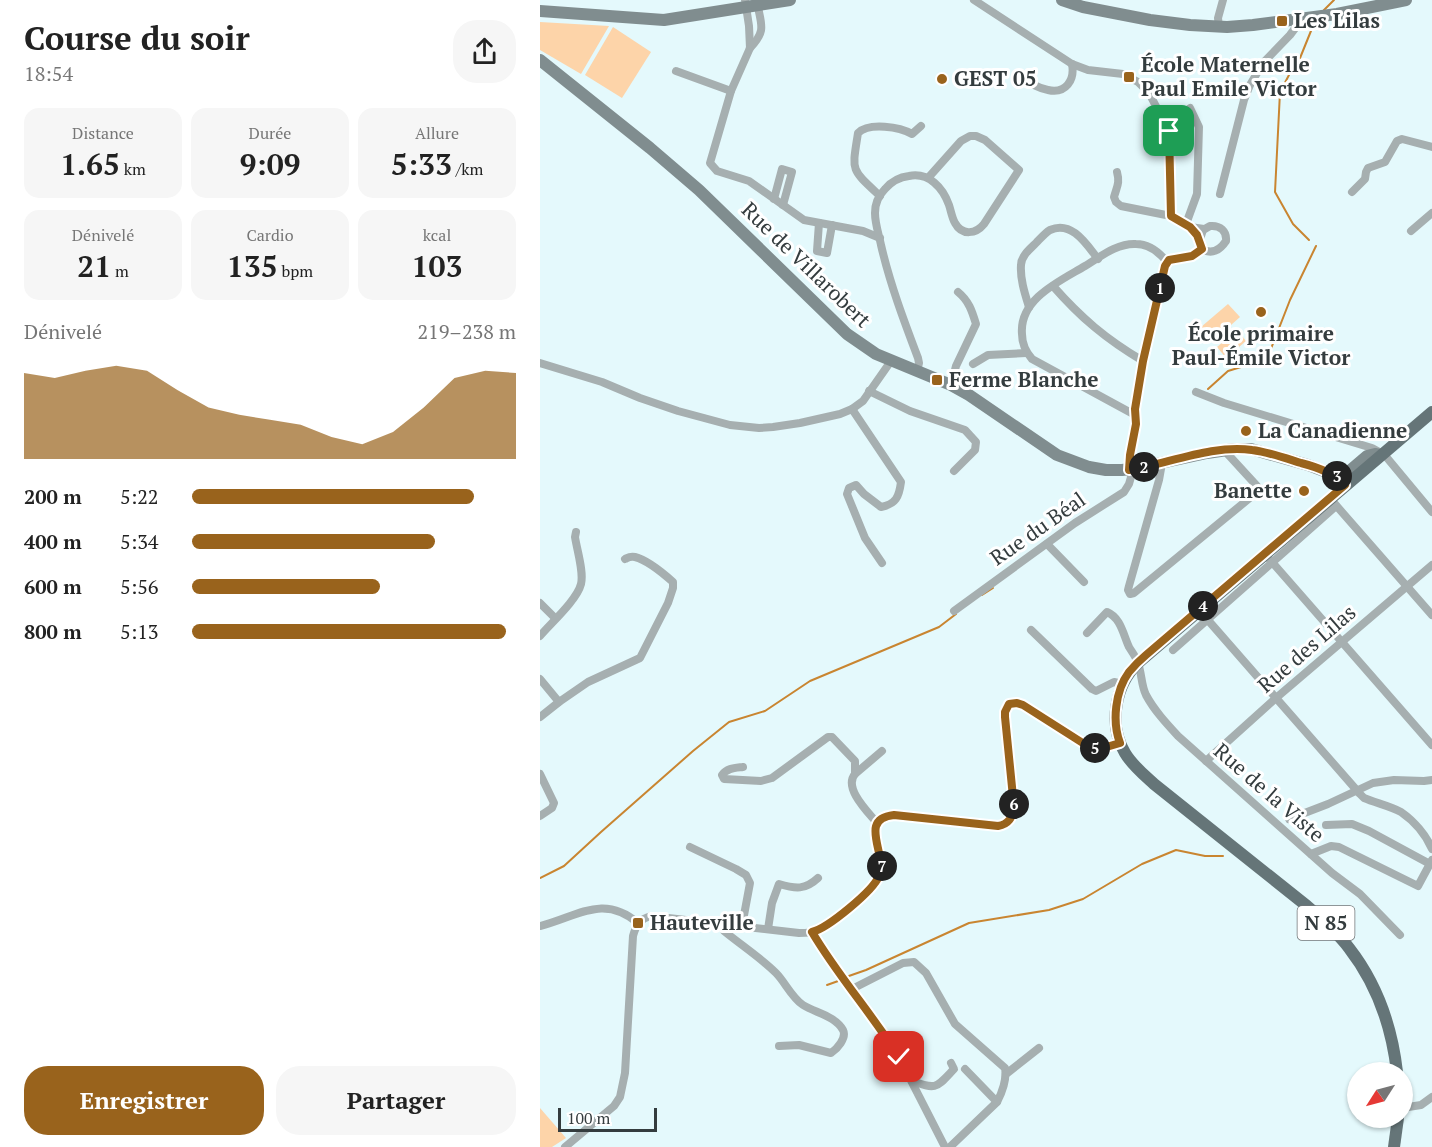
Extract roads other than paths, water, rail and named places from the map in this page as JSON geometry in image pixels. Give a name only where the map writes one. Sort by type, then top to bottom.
[{"type":"main road","points":[[540,11],[664,20],[751,3],[790,0]]},
{"type":"main road","points":[[1062,0],[1083,7],[1150,20],[1219,27],[1337,14],[1406,0]]},
{"type":"main road","name":"Rue de Villarobert","points":[[540,60],[650,147],[699,190],[847,334],[891,361],[951,385],[988,406],[1057,455],[1089,467],[1129,470],[1224,450],[1251,449],[1308,465],[1334,475],[1343,482]]},
{"type":"main road","name":"N 85","points":[[1395,1062],[1392,1040],[1382,1008],[1365,973],[1348,947],[1307,906],[1154,784],[1135,766],[1120,743],[1116,727],[1117,709],[1122,684],[1138,663],[1268,558],[1333,502],[1343,482],[1382,454],[1432,412]]},
{"type":"main road","points":[[1394,1147],[1397,1128]]},
{"type":"street","points":[[975,0],[1072,64],[1088,70],[1124,74],[1138,82],[1149,93],[1169,131],[1171,216]]},
{"type":"street","points":[[1219,27],[1218,18],[1223,0]]},
{"type":"street","points":[[751,3],[750,48],[731,91],[710,163],[717,171],[743,178],[804,220],[863,231],[880,238]]},
{"type":"street","points":[[1220,194],[1244,100],[1250,85],[1263,63],[1302,19]]},
{"type":"street","points":[[1017,74],[1035,86],[1049,91],[1064,89],[1070,84],[1072,78],[1074,71],[1072,64]]},
{"type":"street","points":[[676,71],[731,91]]},
{"type":"street","points":[[1188,226],[1197,194],[1199,128],[1190,108]]},
{"type":"street","points":[[880,196],[855,170],[853,163],[858,133],[861,129],[868,128],[899,128],[912,134],[921,126]]},
{"type":"street","points":[[917,371],[918,358],[887,270],[875,217],[880,196],[892,183],[904,176],[928,178],[944,194],[958,227],[975,232],[980,230],[1019,170],[985,140],[970,136],[961,141],[928,178]]},
{"type":"street","points":[[1352,192],[1365,179],[1368,168],[1385,162],[1397,141],[1402,139],[1432,147]]},
{"type":"street","points":[[774,199],[782,169],[792,172],[783,205]]},
{"type":"street","points":[[1117,172],[1119,179],[1114,197],[1121,206],[1171,216],[1188,226],[1200,239]]},
{"type":"street","points":[[1411,231],[1432,213]]},
{"type":"street","points":[[819,223],[817,251],[827,253],[832,225]]},
{"type":"street","points":[[1210,225],[1220,228],[1225,233],[1226,242],[1215,251],[1209,252],[1202,249],[1200,239],[1204,229],[1210,225]]},
{"type":"street","points":[[1188,226],[1204,229]]},
{"type":"street","points":[[1029,307],[1023,288],[1022,260],[1024,254],[1050,231],[1065,228],[1071,231],[1085,242],[1098,259]]},
{"type":"street","points":[[1135,415],[1038,363],[1026,353],[1021,327],[1023,319],[1029,307],[1041,294],[1123,245],[1149,246],[1167,262],[1192,256],[1202,249]]},
{"type":"street","name":"Rue du Béal","points":[[954,612],[1075,523],[1124,492],[1129,484],[1130,455],[1143,361],[1167,262]]},
{"type":"street","points":[[1053,286],[1070,306],[1099,332],[1143,361]]},
{"type":"street","points":[[951,385],[956,366],[976,324],[970,305],[958,292]]},
{"type":"street","points":[[973,364],[988,355],[1026,353]]},
{"type":"street","points":[[861,422],[864,401],[891,361]]},
{"type":"street","points":[[540,363],[602,382],[678,411],[730,425],[747,427],[773,428],[840,414],[852,410],[864,401]]},
{"type":"street","points":[[869,391],[910,411],[965,430],[976,442],[975,450],[954,471]]},
{"type":"street","points":[[1196,392],[1234,406],[1372,448],[1382,454],[1429,502],[1432,512]]},
{"type":"street","points":[[852,410],[901,482],[900,494],[892,503],[880,507],[856,485],[849,488],[846,494],[866,538],[882,563]]},
{"type":"street","points":[[1162,463],[1160,480],[1129,586],[1129,592],[1132,594],[1257,492],[1257,486],[1224,450]]},
{"type":"street","points":[[1333,502],[1432,615]]},
{"type":"street","points":[[540,636],[576,595],[582,583],[576,532]]},
{"type":"street","points":[[1047,544],[1084,582]]},
{"type":"street","points":[[540,717],[588,682],[640,658],[668,603],[673,582],[659,570],[635,557],[625,559]]},
{"type":"street","points":[[1173,650],[1208,619],[1268,558],[1432,745]]},
{"type":"street","name":"Rue des Lilas","points":[[1206,762],[1276,698],[1432,565]]},
{"type":"street","points":[[540,603],[555,618]]},
{"type":"street","name":"Rue de la Viste","points":[[1087,633],[1107,612],[1110,613],[1118,621],[1138,663],[1143,690],[1159,715],[1206,762],[1360,894],[1400,935]]},
{"type":"street","points":[[1208,619],[1364,798],[1401,813],[1415,825],[1432,849]]},
{"type":"street","points":[[1031,630],[1092,689],[1100,690],[1114,682],[1122,684]]},
{"type":"street","points":[[540,679],[559,702]]},
{"type":"street","points":[[564,1147],[615,1106],[620,1097],[625,1073],[633,936],[642,919],[651,916],[799,933],[812,932],[829,924],[879,878],[882,864],[875,831],[877,823],[884,817],[894,815],[998,826],[1008,822],[1012,818],[1014,807],[1005,717],[1009,704],[1023,705],[1089,747],[1103,748],[1120,743]]},
{"type":"street","points":[[743,767],[725,771],[722,776],[724,779],[731,780],[761,781],[772,778],[828,737],[832,737],[855,761],[855,774]]},
{"type":"street","points":[[877,823],[859,802],[851,782],[852,777],[882,751]]},
{"type":"street","points":[[540,774],[554,803],[552,808],[540,816]]},
{"type":"street","points":[[1289,819],[1373,783],[1394,780],[1424,782],[1432,780]]},
{"type":"street","points":[[1311,854],[1331,846],[1339,847],[1418,886],[1431,862],[1361,827],[1344,823],[1326,825]]},
{"type":"street","points":[[690,847],[746,875],[750,883],[742,927]]},
{"type":"street","points":[[768,929],[772,903],[779,884],[794,888],[810,886],[818,878]]},
{"type":"street","points":[[540,926],[597,908],[626,914],[638,923]]},
{"type":"street","points":[[722,924],[724,931],[774,971],[804,1006],[830,1018],[844,1034],[836,1050],[831,1053],[799,1045],[779,1046]]},
{"type":"street","points":[[812,932],[822,949],[889,1041],[947,1147],[997,1102],[1006,1074],[1005,1068],[955,1024],[926,973],[914,962],[903,963],[852,989]]},
{"type":"street","points":[[1006,1074],[1039,1048]]},
{"type":"street","points":[[912,1081],[929,1088],[937,1085],[954,1069],[951,1062]]},
{"type":"street","points":[[965,1069],[997,1102]]},
{"type":"street","points":[[1413,1106],[1421,1105],[1432,1097]]},
{"type":"waterway","points":[[1324,10],[1334,0]]},
{"type":"waterway","points":[[1309,240],[1293,224],[1275,192],[1280,92],[1298,63],[1315,21]]},
{"type":"waterway","points":[[1208,389],[1228,371],[1267,359],[1290,300],[1316,246]]},
{"type":"waterway","points":[[982,595],[993,588]]},
{"type":"waterway","points":[[540,878],[564,866],[693,751],[729,722],[765,711],[810,681],[939,627],[956,614]]},
{"type":"waterway","points":[[846,977],[969,923],[1049,910],[1083,899],[1142,864],[1176,850],[1205,856],[1223,856]]},
{"type":"waterway","points":[[827,985],[841,980]]},
{"type":"place","name":"Les Lilas","points":[[1282,21]]},
{"type":"place","name":"École Maternelle Paul Emile Victor","points":[[1129,77]]},
{"type":"place","name":"GEST 05","points":[[942,79]]},
{"type":"place","name":"École primaire Paul-Émile Victor","points":[[1261,312]]},
{"type":"place","name":"Ferme Blanche","points":[[937,380]]},
{"type":"place","name":"La Canadienne","points":[[1246,431]]},
{"type":"place","name":"Banette","points":[[1304,491]]},
{"type":"place","name":"Hauteville","points":[[638,923]]}]
